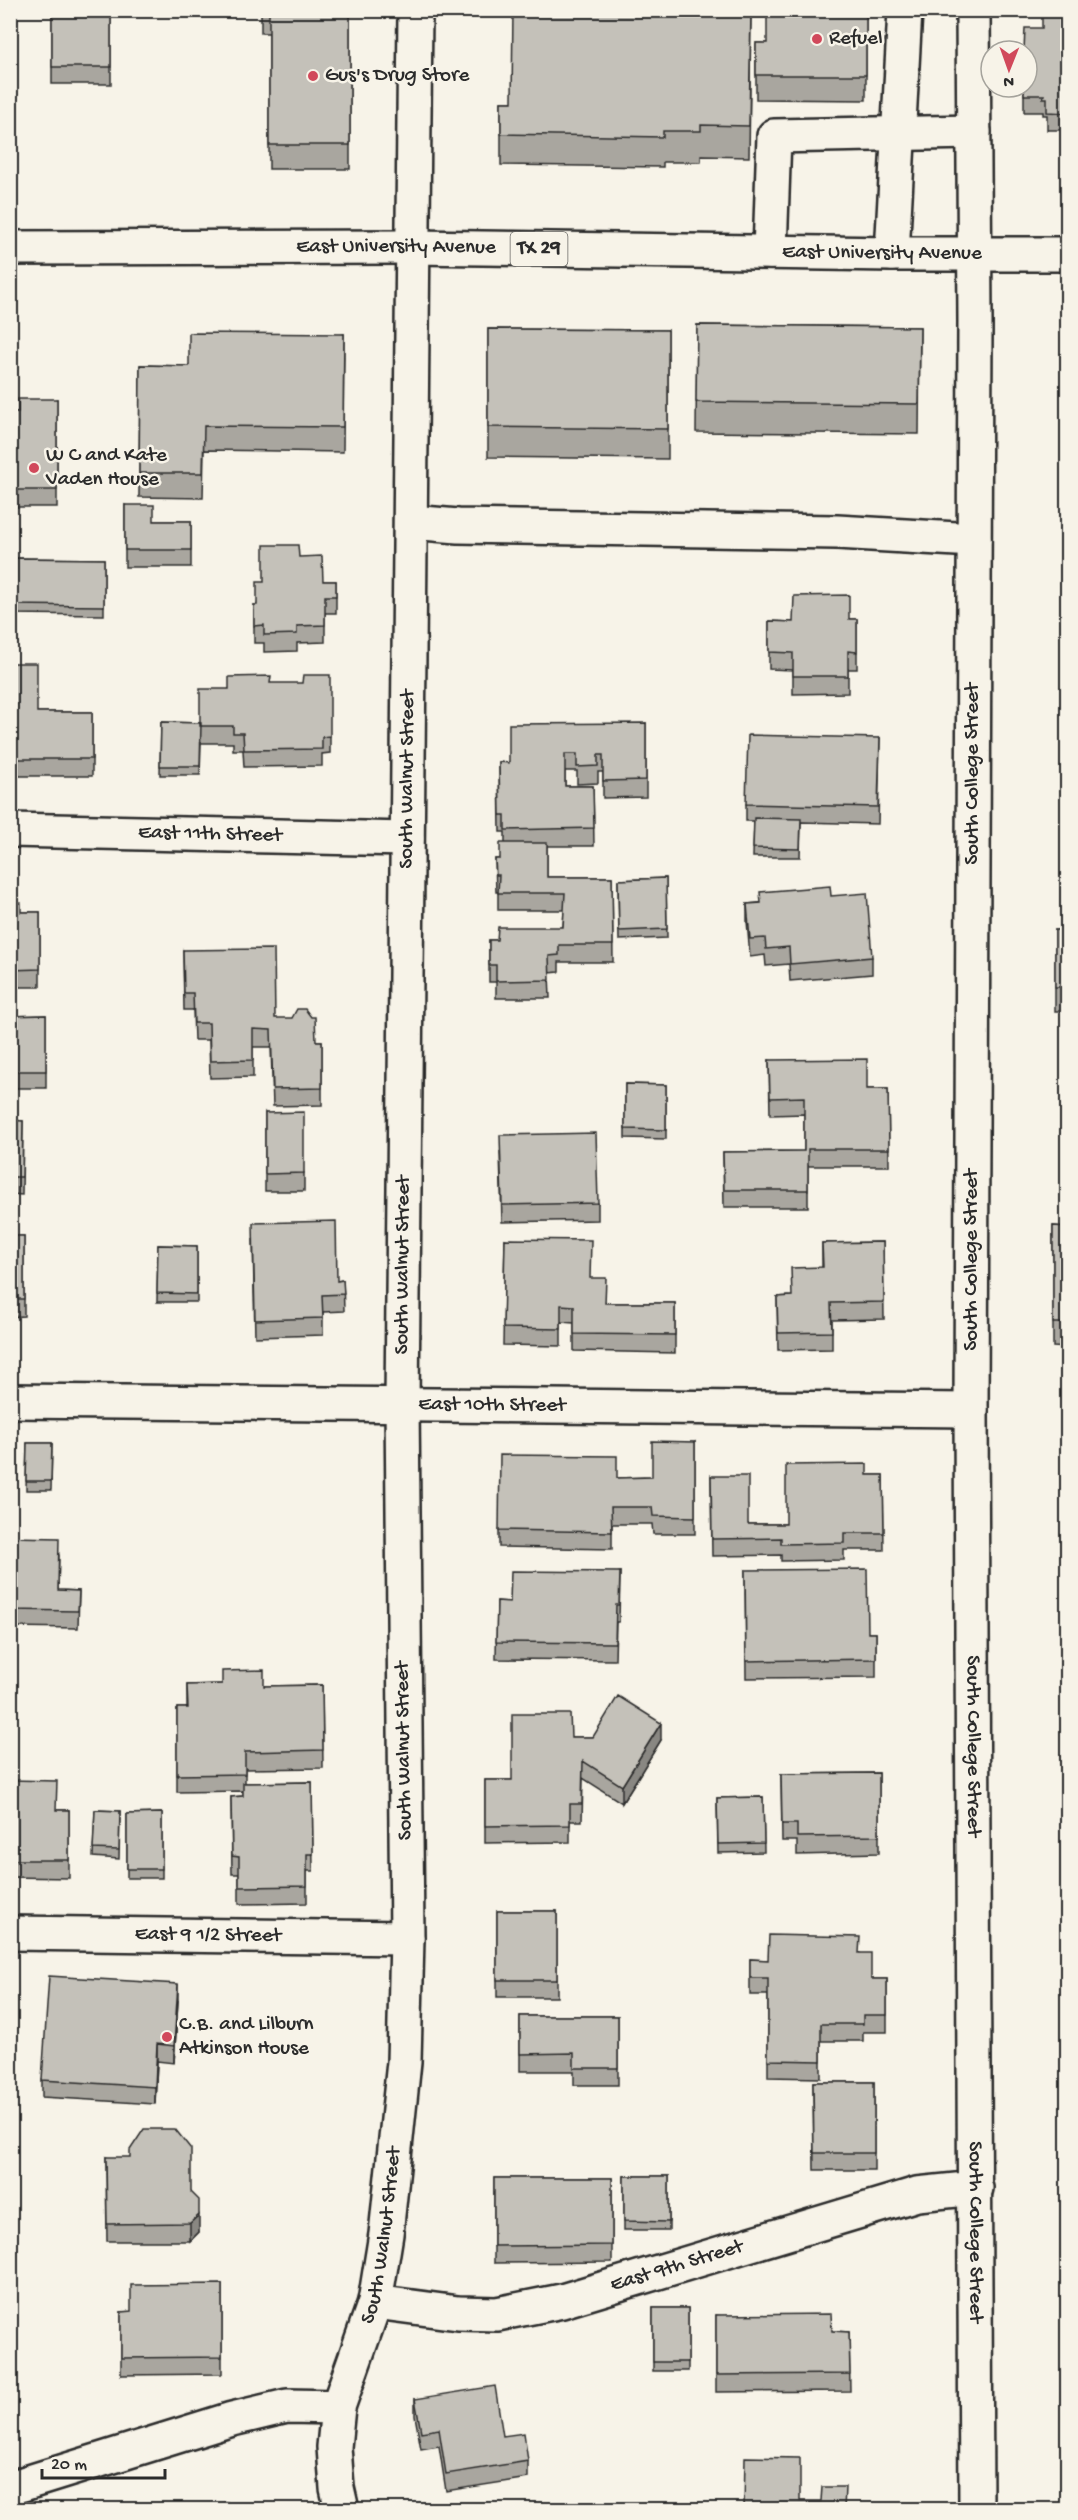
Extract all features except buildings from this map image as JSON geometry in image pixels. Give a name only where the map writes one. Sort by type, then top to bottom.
[{"type":"street","name":"South Walnut Street","points":[[342,2510],[337,2488],[334,2446],[338,2407],[375,2302],[386,2234],[404,2062],[407,1938],[402,1404],[415,10]]},
{"type":"street","points":[[892,254],[905,10]]},
{"type":"street","name":"South College Street","points":[[972,10],[975,255],[971,1410],[976,2510]]},
{"type":"street","points":[[770,252],[774,136],[974,132]]},
{"type":"street","name":"East University Avenue","points":[[10,248],[412,247],[975,255],[1068,254]]},
{"type":"street","points":[[411,522],[470,526],[837,532],[974,540]]},
{"type":"street","name":"East 11th Street","points":[[10,831],[407,839]]},
{"type":"street","name":"East 10th Street","points":[[10,1401],[971,1410]]},
{"type":"street","name":"East 9 1/2 Street","points":[[10,1933],[407,1938]]},
{"type":"street","name":"East 9th Street","points":[[375,2302],[458,2313],[498,2314],[562,2301],[917,2194],[976,2188]]},
{"type":"street","points":[[10,2488],[232,2419],[287,2406],[338,2407]]},
{"type":"place","name":"Refuel","points":[[817,39]]},
{"type":"place","name":"Gus's Drug Store","points":[[313,76]]},
{"type":"place","name":"W C and Kate Vaden House","points":[[34,468]]},
{"type":"place","name":"C.B. and Lilburn Atkinson House","points":[[167,2037]]}]
